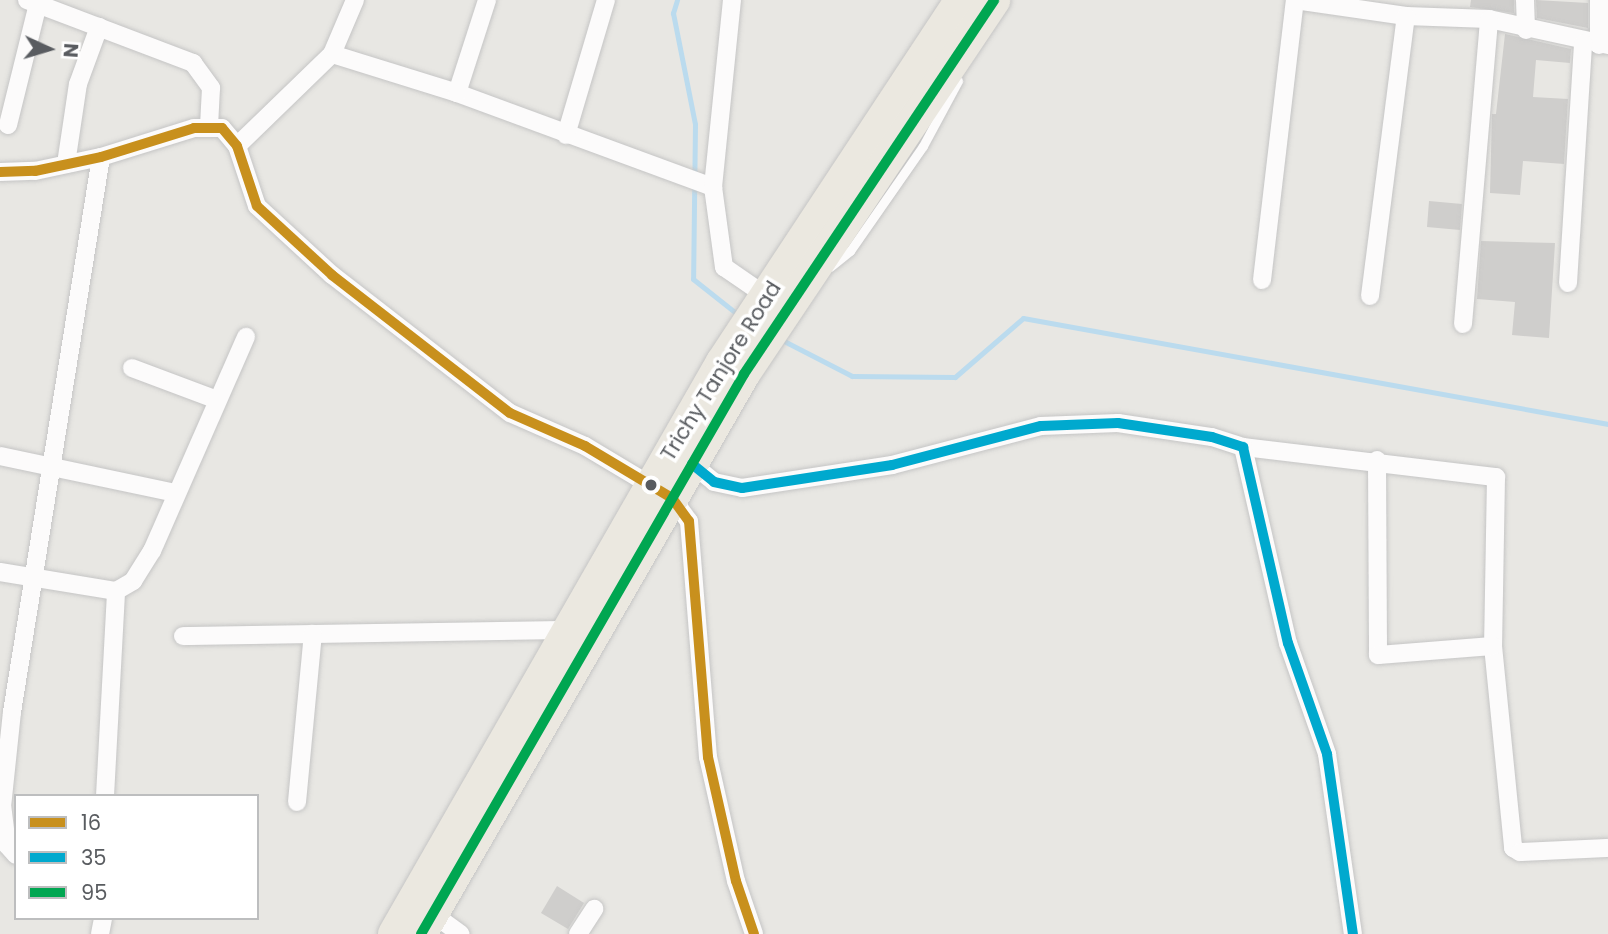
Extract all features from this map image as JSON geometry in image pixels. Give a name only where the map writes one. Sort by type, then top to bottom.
[{"type":"highway","name":"Trichy Tanjore Road","points":[[779,300],[961,0]]},
{"type":"highway","name":"Trichy Tanjore Road","points":[[427,924],[660,491],[733,368],[995,0]]},
{"type":"highway","name":"Trichy Tanjore Road","points":[[394,934],[568,630],[660,491],[692,464],[733,368]]},
{"type":"street","points":[[237,146],[332,54],[355,0]]},
{"type":"street","points":[[457,93],[486,0]]},
{"type":"street","points":[[566,135],[606,0]]},
{"type":"street","points":[[732,0],[708,185],[724,267],[779,300]]},
{"type":"street","points":[[1262,280],[1295,0],[1406,16],[1489,19],[1526,30],[1597,44]]},
{"type":"street","points":[[1525,0],[1526,30]]},
{"type":"street","points":[[1568,283],[1597,44],[1599,0]]},
{"type":"street","points":[[8,125],[32,2],[200,69],[213,97],[209,126]]},
{"type":"street","points":[[1370,296],[1406,16]]},
{"type":"street","points":[[1463,324],[1489,19]]},
{"type":"street","points":[[66,164],[78,84],[99,27]]},
{"type":"street","points":[[332,54],[457,93],[566,135],[679,172],[708,185]]},
{"type":"street","points":[[0,172],[66,164],[101,157],[209,126],[222,128],[237,146],[257,206],[332,275],[510,413],[585,446],[660,491],[689,521],[708,757],[736,881],[754,934]]},
{"type":"street","points":[[14,853],[7,845],[2,807],[12,712],[101,157]]},
{"type":"street","points":[[0,572],[116,591],[133,581],[144,567],[246,337]]},
{"type":"street","points":[[132,368],[216,400]]},
{"type":"street","points":[[692,464],[714,482],[754,486],[892,465],[1041,426],[1118,423],[1212,437],[1243,447],[1377,460],[1496,477],[1493,646],[1514,850],[1608,849]]},
{"type":"street","points":[[1243,447],[1287,643],[1327,754],[1353,934]]},
{"type":"street","points":[[0,456],[176,493]]},
{"type":"street","points":[[1377,460],[1378,655],[1493,646]]},
{"type":"street","points":[[105,794],[116,591]]},
{"type":"street","points":[[183,636],[568,630]]},
{"type":"street","points":[[297,802],[313,634]]},
{"type":"street","points":[[578,934],[594,909]]},
{"type":"street","points":[[427,924],[461,934]]},
{"type":"lane","points":[[971,55],[995,0]]},
{"type":"lane","points":[[779,300],[850,251],[923,146],[965,67]]},
{"type":"building","points":[[1471,0],[1514,0],[1514,13],[1470,7]]},
{"type":"building","points":[[1536,0],[1588,3],[1588,28],[1537,18]]},
{"type":"building","points":[[1505,34],[1571,49],[1570,63],[1536,60],[1533,97],[1568,99],[1564,164],[1523,161],[1520,195],[1490,193],[1492,114],[1496,114]]},
{"type":"building","points":[[1429,201],[1462,204],[1460,230],[1427,227]]},
{"type":"building","points":[[1481,241],[1555,243],[1549,338],[1512,335],[1515,302],[1477,299]]},
{"type":"building","points":[[557,886],[584,903],[568,929],[541,913]]},
{"type":"waterway","points":[[677,0],[673,13],[695,124],[693,279],[741,317]]},
{"type":"waterway","points":[[780,339],[852,376],[955,377],[1023,318],[1608,424]]},
{"type":"transit line","name":"95","points":[[421,934],[744,374],[994,0]]},
{"type":"transit line","name":"16","points":[[0,172],[35,171],[101,157],[194,128],[222,128],[237,146],[257,206],[332,275],[510,413],[585,446],[672,498],[689,521],[708,757],[736,881],[754,934]]},
{"type":"transit line","name":"35","points":[[692,464],[714,482],[742,488],[892,465],[1041,426],[1118,423],[1212,437],[1243,447],[1288,643],[1327,754],[1353,934]]}]
